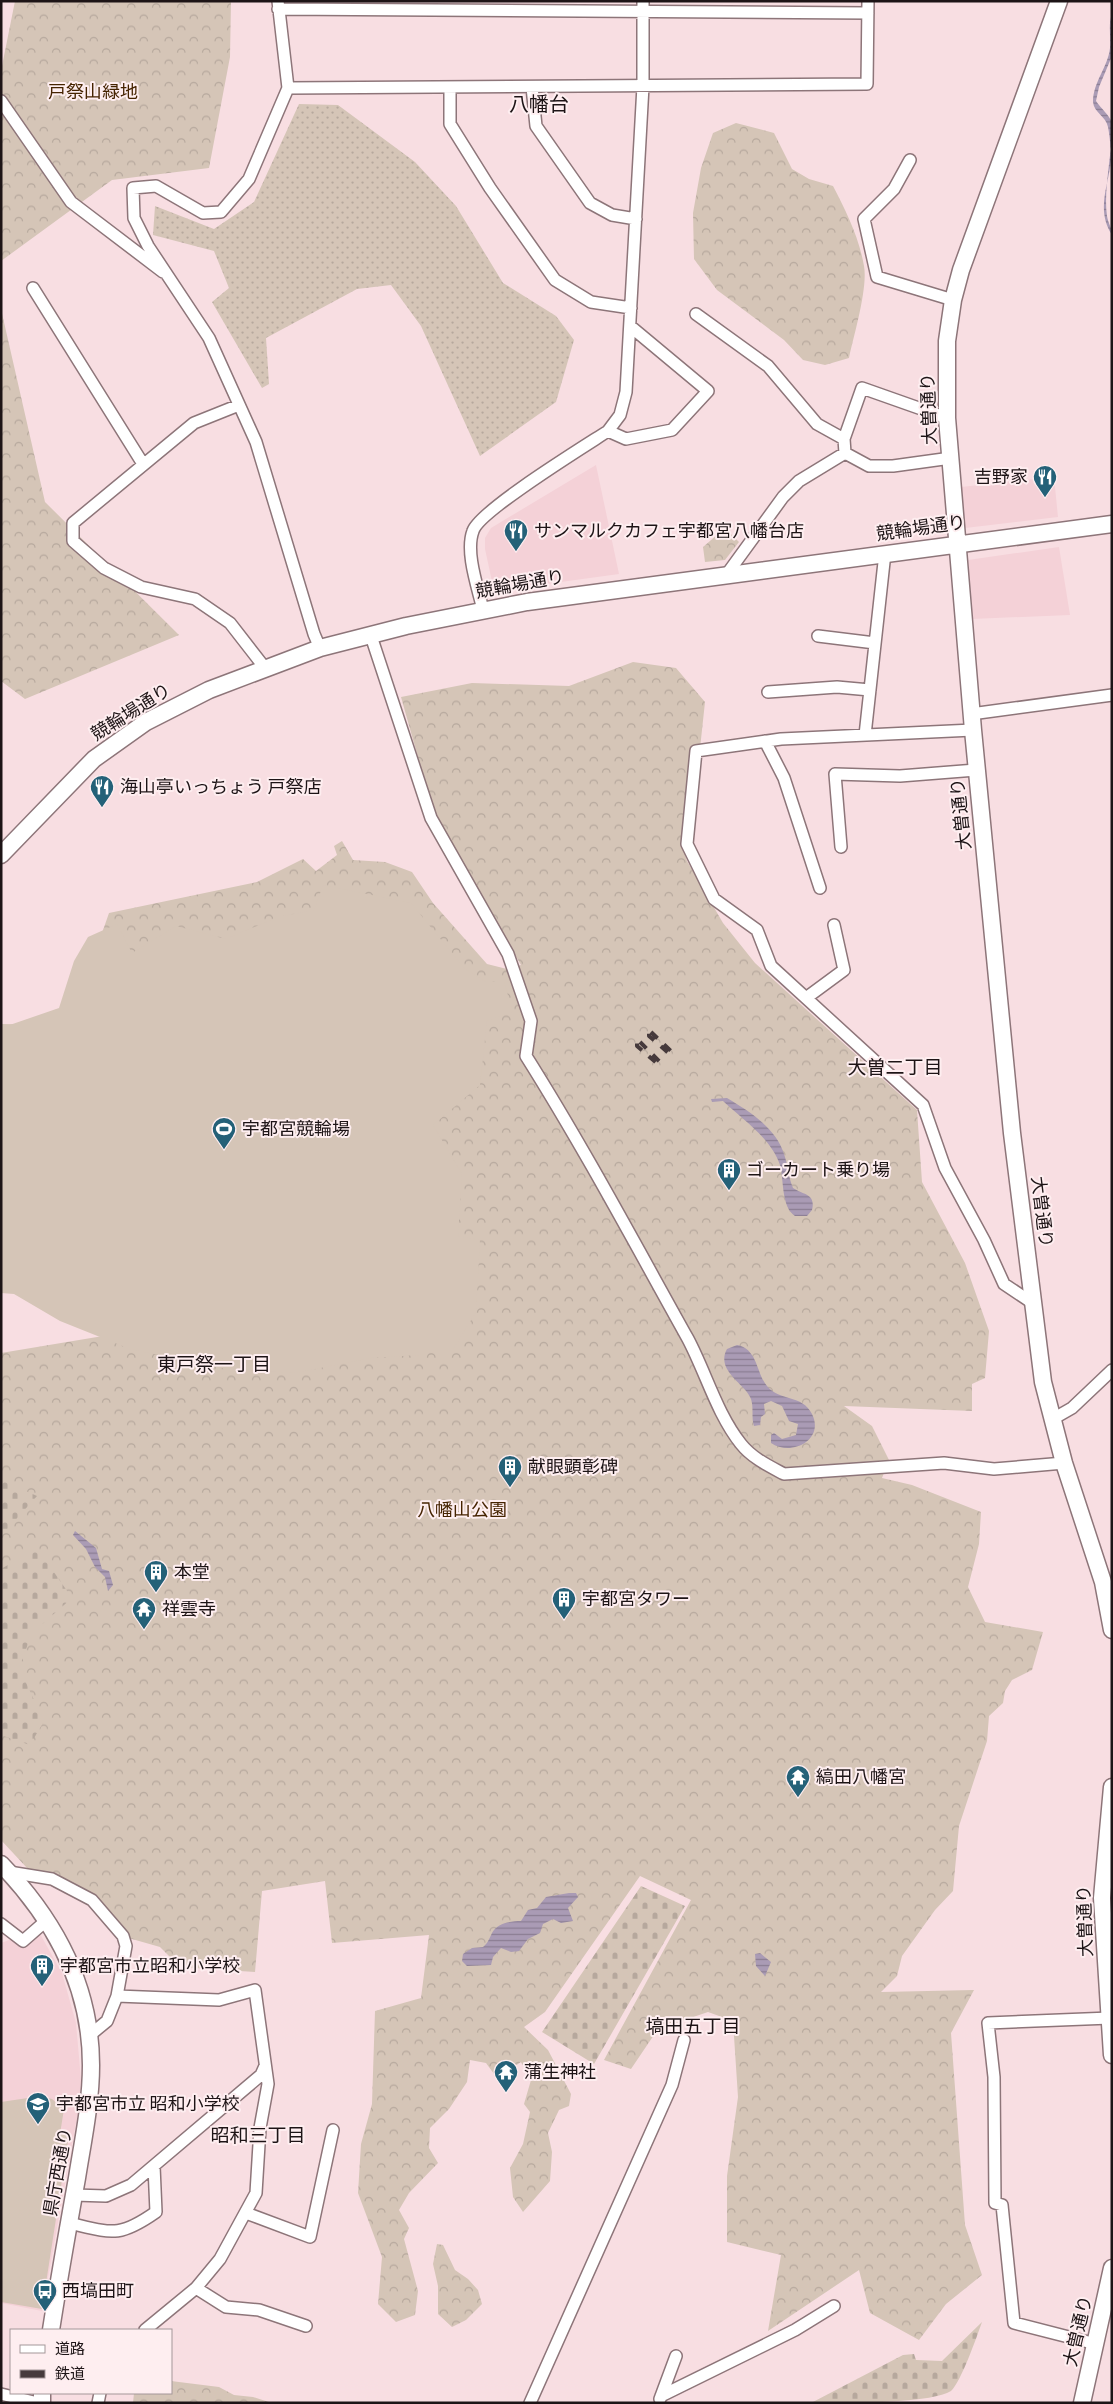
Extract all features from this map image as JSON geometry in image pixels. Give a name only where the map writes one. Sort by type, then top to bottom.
[{"type":"street","name":"大曽通り","points":[[1059,1],[961,270],[953,300],[948,341],[947,418],[976,770],[1012,1133],[1043,1382],[1051,1420],[1064,1464],[1107,1582],[1112,1630]]},
{"type":"street","points":[[288,88],[867,84],[868,7],[278,5],[288,88],[249,179],[221,212],[203,213],[156,186],[133,188],[134,218],[148,246],[209,338],[256,442],[311,625],[320,648]]},
{"type":"street","points":[[483,610],[470,549],[473,529],[489,511],[608,431],[620,414],[626,392],[643,86],[643,7]]},
{"type":"street","points":[[532,87],[536,126],[590,203],[612,215],[636,219]]},
{"type":"street","points":[[450,88],[450,124],[490,188],[555,280],[591,302],[631,308]]},
{"type":"street","points":[[1,100],[71,202],[171,278]]},
{"type":"street","points":[[910,160],[894,189],[864,219],[877,277],[953,300]]},
{"type":"street","points":[[33,288],[144,464]]},
{"type":"street","points":[[696,314],[768,366],[817,424],[844,439]]},
{"type":"street","points":[[608,431],[626,439],[672,430],[708,391],[630,326]]},
{"type":"street","points":[[845,452],[844,439],[862,388],[947,418]]},
{"type":"street","points":[[239,405],[194,423],[73,523],[73,541],[104,568],[141,587],[195,599],[230,623],[265,668]]},
{"type":"street","points":[[845,452],[869,466],[893,466],[950,458]]},
{"type":"street","points":[[727,574],[783,497],[798,481],[845,452]]},
{"type":"street","name":"競輪場通り","points":[[1,854],[94,759],[117,742],[175,706],[265,668],[320,648],[483,610],[582,594],[1112,524]]},
{"type":"street","points":[[865,735],[885,553]]},
{"type":"street","points":[[371,636],[431,818],[508,954],[531,1021],[526,1056],[556,1104],[666,1299],[696,1355],[720,1408],[741,1444],[762,1463],[784,1474],[944,1463],[994,1468],[1064,1464]]},
{"type":"street","points":[[818,636],[875,643]]},
{"type":"street","points":[[768,692],[837,687],[870,690]]},
{"type":"street","points":[[1034,1304],[1004,1284],[984,1240],[946,1168],[923,1105],[771,966],[757,930],[714,899],[687,844],[696,751],[765,741],[865,735],[972,722],[1112,695]]},
{"type":"street","points":[[765,741],[784,778],[820,888]]},
{"type":"street","points":[[841,847],[835,774],[900,776],[976,770]]},
{"type":"street","points":[[806,998],[844,970],[834,925]]},
{"type":"street","points":[[1051,1420],[1072,1408],[1112,1370]]},
{"type":"street","name":"大曽通り","points":[[1112,1787],[1102,1898],[1112,2054]]},
{"type":"street","points":[[5,1868],[52,1879],[92,1900],[123,1936],[126,1946],[117,1996],[107,2021],[90,2035]]},
{"type":"street","name":"県庁西通り","points":[[5,1868],[32,1897],[47,1920],[76,1977],[90,2035],[90,2088],[51,2329]]},
{"type":"street","points":[[1,1924],[22,1941],[47,1920]]},
{"type":"street","points":[[117,1996],[219,2000],[255,1990],[268,2084],[260,2128],[256,2193],[220,2259],[196,2288],[146,2329]]},
{"type":"street","points":[[1096,2344],[1014,2323],[1002,2206],[995,2203],[994,2077],[988,2023],[1111,2024]]},
{"type":"street","points":[[530,2403],[672,2085],[684,2040]]},
{"type":"street","points":[[74,2194],[106,2196],[131,2185],[261,2075],[265,2066]]},
{"type":"street","points":[[246,2213],[310,2237],[333,2130]]},
{"type":"street","points":[[69,2223],[112,2232],[134,2228],[156,2212],[154,2166]]},
{"type":"street","name":"大曽通り","points":[[1082,2403],[1112,2268]]},
{"type":"street","points":[[196,2288],[226,2307],[260,2310],[306,2326]]},
{"type":"street","points":[[660,2399],[795,2330],[834,2306]]},
{"type":"street","points":[[660,2399],[676,2356]]},
{"type":"street","points":[[1,2394],[40,2403]]},
{"type":"shaded area","points":[[1112,14],[1112,56],[1099,87],[1096,101],[1112,123],[1111,150],[1107,123],[1095,109],[1093,102],[1095,88],[1109,55]]},
{"type":"shaded area","points":[[1111,150],[1111,161],[1107,183],[1108,170]]},
{"type":"shaded area","points":[[1107,183],[1107,216],[1112,235],[1107,226],[1104,207]]},
{"type":"shaded area","points":[[596,465],[619,574],[502,590],[493,586],[485,549],[485,538],[491,528]]},
{"type":"shaded area","points":[[1054,477],[1058,517],[965,528],[961,487]]},
{"type":"shaded area","points":[[1059,547],[1070,615],[972,619],[968,560]]},
{"type":"shaded area","points":[[727,1098],[761,1121],[775,1136],[784,1154],[793,1188],[811,1198],[812,1210],[807,1216],[795,1216],[790,1212],[785,1200],[780,1165],[770,1146],[723,1101],[712,1102],[711,1099]]},
{"type":"shaded area","points":[[737,1345],[744,1347],[753,1356],[763,1381],[772,1391],[803,1403],[808,1408],[815,1423],[814,1431],[804,1444],[788,1448],[779,1447],[771,1443],[771,1435],[774,1433],[782,1439],[796,1435],[798,1424],[789,1421],[782,1406],[771,1401],[764,1404],[765,1414],[761,1417],[760,1425],[754,1426],[751,1399],[728,1371],[725,1364],[724,1357],[727,1349]]},
{"type":"shaded area","points":[[75,1531],[96,1548],[102,1569],[109,1571],[113,1585],[108,1591],[105,1577],[95,1567],[86,1549],[73,1535]]},
{"type":"shaded area","points":[[576,1893],[578,1897],[568,1908],[573,1921],[561,1923],[553,1919],[543,1924],[540,1933],[528,1939],[519,1951],[511,1952],[501,1948],[493,1957],[491,1965],[467,1966],[462,1961],[463,1954],[472,1948],[483,1947],[497,1927],[509,1922],[521,1921],[528,1910],[537,1908],[546,1897]]},
{"type":"shaded area","name":"宇都宮市立 昭和小学校","points":[[39,1932],[62,1973],[76,2023],[81,2080],[78,2112],[42,2311],[1,2303],[1,1943],[12,1939],[23,1947]]},
{"type":"shaded area","points":[[760,1953],[771,1962],[765,1976],[756,1966],[755,1954]]},
{"type":"green space","name":"戸祭山緑地","points":[[15,1],[231,1],[230,57],[209,168],[112,180],[1,261],[1,71]]},
{"type":"green space","points":[[299,104],[338,105],[415,162],[456,206],[503,283],[556,316],[574,340],[556,402],[480,456],[421,326],[391,285],[357,289],[266,338],[269,384],[262,388],[212,302],[229,288],[214,251],[153,235],[155,206],[214,229],[254,202]]},
{"type":"green space","points":[[736,123],[774,133],[792,169],[809,179],[833,186],[843,205],[859,245],[865,275],[857,325],[849,358],[825,365],[803,360],[784,340],[717,290],[694,259],[693,213],[701,168],[713,133]]},
{"type":"green space","points":[[1,309],[45,502],[179,635],[25,699],[1,681]]},
{"type":"green space","points":[[725,528],[739,542],[725,560],[705,562],[703,547]]},
{"type":"green space","name":"八幡山公園","points":[[633,662],[676,668],[705,702],[693,814],[685,855],[687,861],[723,923],[755,963],[917,1110],[922,1182],[965,1263],[989,1331],[985,1378],[972,1384],[972,1411],[844,1406],[872,1426],[889,1460],[882,1478],[912,1485],[981,1512],[979,1544],[968,1587],[985,1622],[1043,1632],[1032,1670],[1012,1680],[1005,1691],[1003,1703],[989,1716],[987,1741],[959,1826],[953,1891],[935,1910],[902,1956],[897,1976],[881,1992],[974,1990],[951,2033],[965,2225],[982,2275],[946,2304],[919,2340],[870,2313],[859,2270],[768,2331],[781,2255],[727,2242],[727,2176],[738,2097],[733,2021],[708,2012],[658,2029],[631,2069],[604,2060],[691,1900],[640,1876],[545,2012],[524,2027],[548,2050],[571,2094],[569,2106],[559,2110],[548,2133],[552,2152],[550,2181],[523,2212],[513,2197],[510,2168],[523,2144],[530,2112],[524,2104],[531,2080],[521,2062],[497,2078],[486,2063],[470,2060],[467,2082],[449,2109],[430,2128],[429,2148],[438,2163],[409,2193],[399,2210],[409,2228],[404,2239],[418,2291],[415,2315],[396,2322],[378,2304],[382,2257],[358,2193],[361,2144],[372,2104],[375,2011],[421,1998],[429,1935],[332,1943],[325,1881],[262,1891],[255,1972],[180,1967],[160,1947],[125,1937],[94,1895],[59,1877],[27,1868],[1,1840],[1,1353],[109,1335],[1,1233],[1,1024],[70,1025],[109,913],[257,882],[303,859],[316,871],[337,855],[334,846],[342,841],[353,860],[385,862],[412,872],[433,903],[487,964],[507,969],[521,965],[436,821],[401,697],[472,683],[569,686]]},
{"type":"green space","name":"宇都宮競輪場","points":[[323,885],[411,903],[465,969],[486,982],[504,982],[513,1012],[487,1021],[480,1085],[433,1125],[462,1174],[458,1236],[480,1240],[476,1312],[454,1348],[419,1355],[371,1358],[295,1373],[220,1368],[130,1349],[60,1321],[14,1294],[1,1293],[1,1028],[59,1008],[74,961],[88,937],[117,924],[132,953],[176,926],[226,939],[278,917],[314,910]]},
{"type":"green space","points":[[1,1480],[37,1496],[1,1536]]},
{"type":"green space","points":[[37,1548],[72,1598],[32,1633],[19,1668],[44,1721],[30,1745],[1,1735],[1,1569]]},
{"type":"green space","points":[[641,1886],[685,1906],[594,2064],[542,2032]]},
{"type":"green space","points":[[41,2096],[52,2099],[64,2109],[60,2134],[69,2135],[42,2309],[1,2302],[1,2102]]},
{"type":"green space","points":[[437,2244],[443,2245],[455,2270],[468,2279],[478,2290],[482,2304],[466,2320],[452,2327],[438,2314],[438,2286],[433,2264]]},
{"type":"green space","points":[[982,2322],[964,2369],[951,2391],[940,2395],[905,2401],[811,2403],[903,2355],[914,2354],[916,2360],[942,2361]]},
{"type":"green space","points":[[172,2381],[219,2387],[234,2395],[253,2397],[272,2403],[133,2403],[134,2394],[172,2394]]},
{"type":"railway","points":[[651,1032],[671,1051],[671,1055],[649,1036],[651,1032]]},
{"type":"railway","points":[[640,1042],[660,1062],[659,1065],[637,1046],[637,1043],[640,1042]]},
{"type":"place","name":"吉野家","points":[[1045,498]]},
{"type":"place","name":"サンマルクカフェ宇都宮八幡台店","points":[[516,552]]},
{"type":"place","name":"海山亭いっちょう 戸祭店","points":[[102,808]]},
{"type":"place","name":"宇都宮競輪場","points":[[224,1150]]},
{"type":"place","name":"ゴーカート乗り場","points":[[729,1191]]},
{"type":"place","name":"献眼顕彰碑","points":[[510,1488]]},
{"type":"place","name":"本堂","points":[[156,1593]]},
{"type":"place","name":"宇都宮タワー","points":[[564,1620]]},
{"type":"place","name":"祥雲寺","points":[[144,1630]]},
{"type":"place","name":"縞田八幡宮","points":[[798,1798]]},
{"type":"place","name":"宇都宮市立昭和小学校","points":[[42,1987]]},
{"type":"place","name":"蒲生神社","points":[[506,2093]]},
{"type":"place","name":"宇都宮市立 昭和小学校","points":[[38,2125]]},
{"type":"place","name":"西塙田町","points":[[45,2312]]},
{"type":"district","name":"八幡台","points":[[539,104]]},
{"type":"district","name":"大曽二丁目","points":[[895,1067]]},
{"type":"district","name":"東戸祭一丁目","points":[[214,1364]]},
{"type":"district","name":"塙田五丁目","points":[[693,2026]]},
{"type":"district","name":"昭和三丁目","points":[[258,2135]]}]
